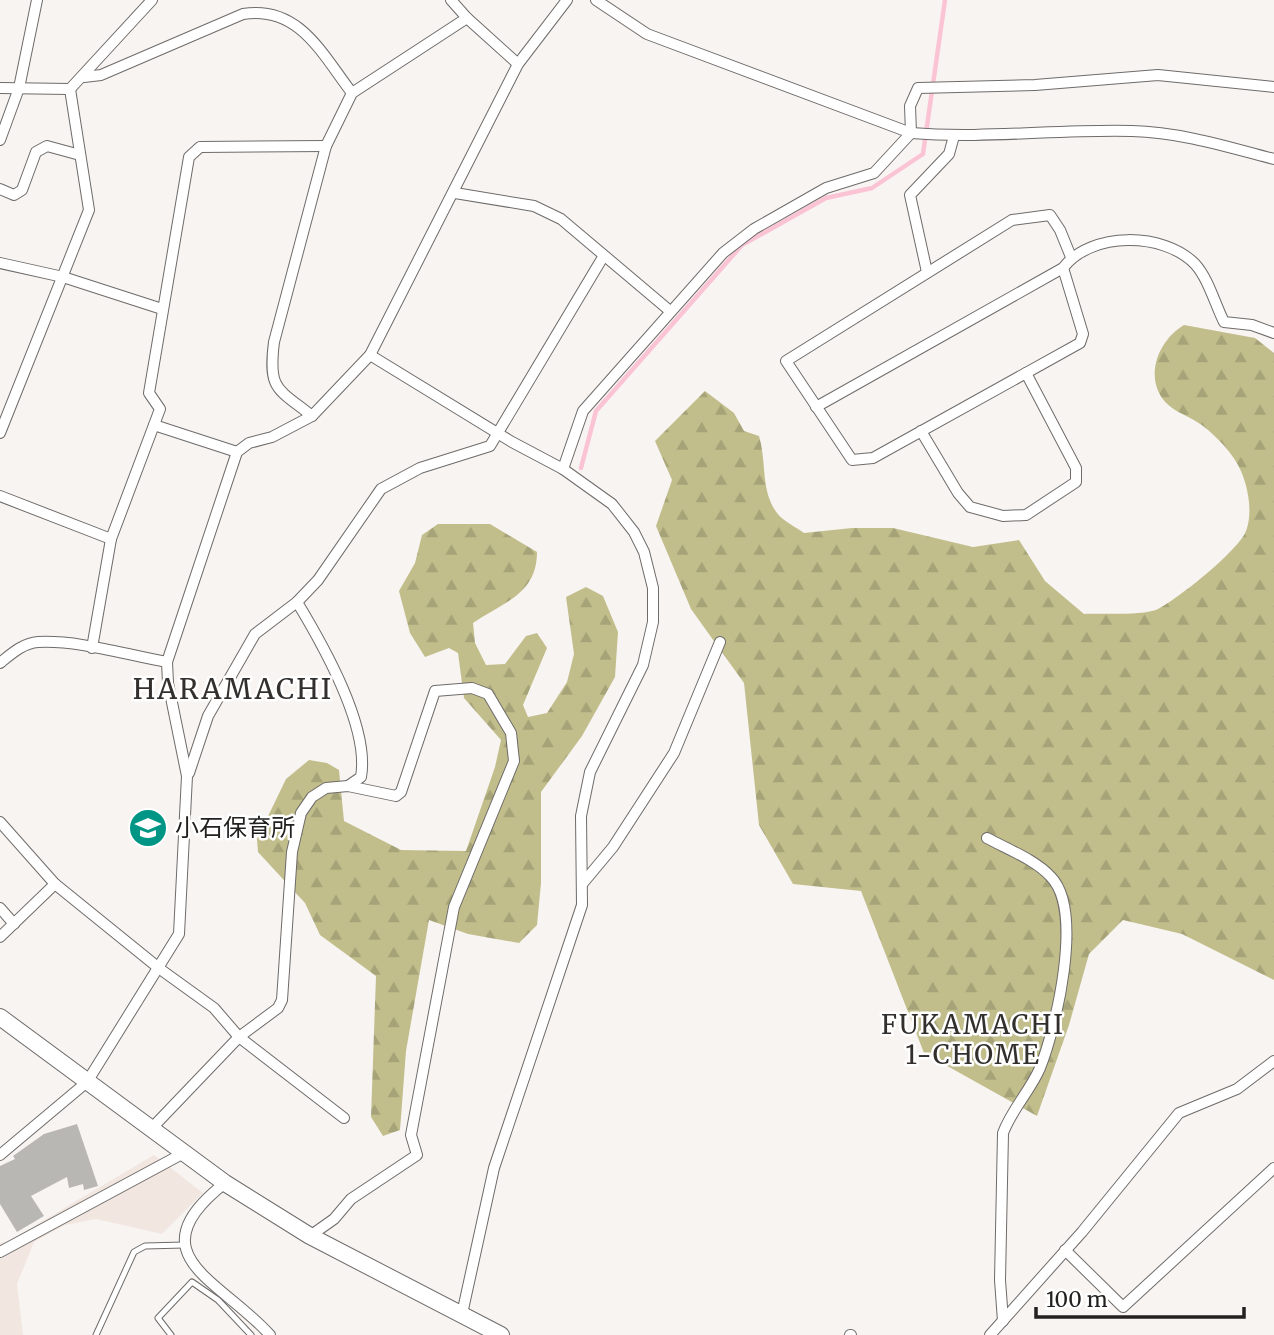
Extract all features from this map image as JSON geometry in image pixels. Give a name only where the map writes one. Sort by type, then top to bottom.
[{"type":"street","points":[[0,140],[19,88],[37,0]]},
{"type":"street","points":[[0,88],[70,89],[152,0]]},
{"type":"street","points":[[451,0],[518,64]]},
{"type":"street","points":[[0,1155],[87,1082],[160,969],[179,934],[187,776],[168,683],[167,663],[237,452],[249,443],[272,437],[312,416],[370,355],[518,64],[567,0]]},
{"type":"street","points":[[596,0],[647,34],[911,133],[954,136],[1135,131],[1187,138],[1274,159]]},
{"type":"street","points":[[84,76],[101,75],[243,14],[264,11],[285,18],[302,29],[352,93]]},
{"type":"street","points":[[312,416],[279,389],[270,373],[274,342],[326,146],[352,93],[467,18]]},
{"type":"street","points":[[563,469],[583,411],[723,253],[754,229],[826,188],[874,173],[911,133],[910,106],[919,88],[1035,85],[1158,75],[1274,88]]},
{"type":"street","points":[[0,433],[89,210],[70,89]]},
{"type":"street","points":[[927,272],[910,195],[949,154],[954,136]]},
{"type":"street","points":[[0,188],[14,195],[22,190],[36,152],[47,146],[80,155]]},
{"type":"street","points":[[92,648],[111,539],[160,409],[149,393],[189,157],[200,147],[326,146]]},
{"type":"street","points":[[455,192],[534,206],[561,219],[670,311]]},
{"type":"street","points":[[1063,268],[1083,334],[1080,343],[873,458],[852,460],[786,361],[1012,220],[1050,215],[1060,230],[1071,257]]},
{"type":"street","points":[[816,407],[1063,268],[1071,257],[1102,244],[1125,240],[1180,251],[1197,266],[1224,321],[1274,333]]},
{"type":"street","points":[[187,776],[208,716],[255,634],[297,602],[341,549],[381,489],[420,468],[490,446],[603,257]]},
{"type":"street","points":[[0,262],[63,277],[162,309]]},
{"type":"street","points":[[370,355],[563,469],[612,503],[645,552],[653,588],[653,622],[643,665],[590,772],[581,816],[582,905],[494,1168],[461,1314]]},
{"type":"street","points":[[921,431],[958,493],[970,507],[1003,516],[1026,515],[1076,482],[1076,468],[1026,373]]},
{"type":"street","points":[[154,425],[237,452]]},
{"type":"street","points":[[0,496],[111,539]]},
{"type":"street","points":[[297,602],[327,655],[359,732],[364,759],[361,777],[348,786]]},
{"type":"street","points":[[0,663],[17,649],[36,642],[92,648],[167,663]]},
{"type":"street","points":[[583,883],[613,847],[674,753],[720,642]]},
{"type":"street","points":[[151,1129],[239,1037],[278,1008],[282,1000],[292,852],[301,813],[313,797],[326,788],[348,786],[396,796],[401,792],[435,691],[472,688],[488,694],[511,733],[514,761],[454,906],[411,1135],[416,1155],[351,1199],[334,1219],[310,1236]]},
{"type":"street","points":[[0,822],[55,884],[160,969],[214,1008],[239,1037],[344,1118]]},
{"type":"street","points":[[987,838],[1051,876],[1060,890],[1065,910],[1066,956],[1049,1035],[1039,1070],[1011,1112],[1003,1133],[1000,1280],[1003,1321]]},
{"type":"street","points":[[0,937],[55,884]]},
{"type":"street","points":[[0,908],[14,924]]},
{"type":"street","points":[[0,1017],[182,1154],[225,1183],[310,1236],[501,1335]]},
{"type":"street","points":[[990,1335],[1065,1250],[1179,1112],[1237,1089],[1274,1061]]},
{"type":"street","points":[[0,1252],[182,1154]]},
{"type":"street","points":[[1065,1250],[1123,1307],[1274,1168]]},
{"type":"street","points":[[225,1183],[206,1198],[185,1225],[184,1245],[192,1266],[255,1318],[270,1335]]},
{"type":"lane","points":[[96,1335],[134,1252],[145,1246],[184,1245]]},
{"type":"lane","points":[[171,1335],[158,1318],[192,1282],[218,1300],[251,1335]]},
{"type":"shaded area","points":[[154,1155],[203,1193],[162,1234],[96,1219],[65,1225],[34,1242],[17,1284],[23,1335],[0,1335],[0,1243],[7,1242]]},
{"type":"green space","points":[[1184,325],[1255,338],[1274,353],[1274,980],[1182,934],[1123,920],[1089,954],[1069,1025],[1037,1116],[924,1053],[861,891],[793,884],[759,825],[744,683],[691,609],[656,526],[672,480],[655,441],[705,391],[734,413],[744,431],[759,436],[766,485],[772,504],[783,519],[804,533],[852,528],[893,528],[973,547],[1019,540],[1045,581],[1084,614],[1151,611],[1179,595],[1207,573],[1232,550],[1246,531],[1248,523],[1246,485],[1232,455],[1207,429],[1170,406],[1157,388],[1155,368],[1158,357],[1168,339]]},
{"type":"green space","points":[[438,524],[490,524],[537,552],[536,566],[525,587],[473,623],[475,643],[486,665],[505,664],[526,636],[537,633],[547,648],[523,705],[528,717],[547,713],[567,682],[574,654],[566,597],[586,587],[603,596],[618,632],[615,677],[582,736],[541,792],[541,883],[537,925],[519,943],[468,934],[429,920],[406,1051],[400,1130],[383,1136],[371,1117],[376,976],[320,935],[305,903],[258,852],[257,839],[286,779],[309,760],[327,763],[339,770],[344,821],[401,850],[466,851],[495,767],[501,740],[464,698],[458,653],[449,648],[425,657],[410,633],[399,591],[415,563],[422,535]]},
{"type":"building","points":[[77,1124],[98,1186],[84,1190],[83,1184],[69,1188],[67,1177],[31,1196],[44,1216],[17,1232],[0,1204],[0,1166],[15,1159],[13,1156],[44,1134]]},
{"type":"waterway","points":[[581,468],[596,411],[742,245],[826,198],[872,188],[923,154],[945,0]]},
{"type":"place","name":"小石保育所","points":[[148,828]]},
{"type":"district","name":"HARAMACHI","points":[[233,689]]},
{"type":"district","name":"FUKAMACHI 1-CHOME","points":[[973,1040]]}]
